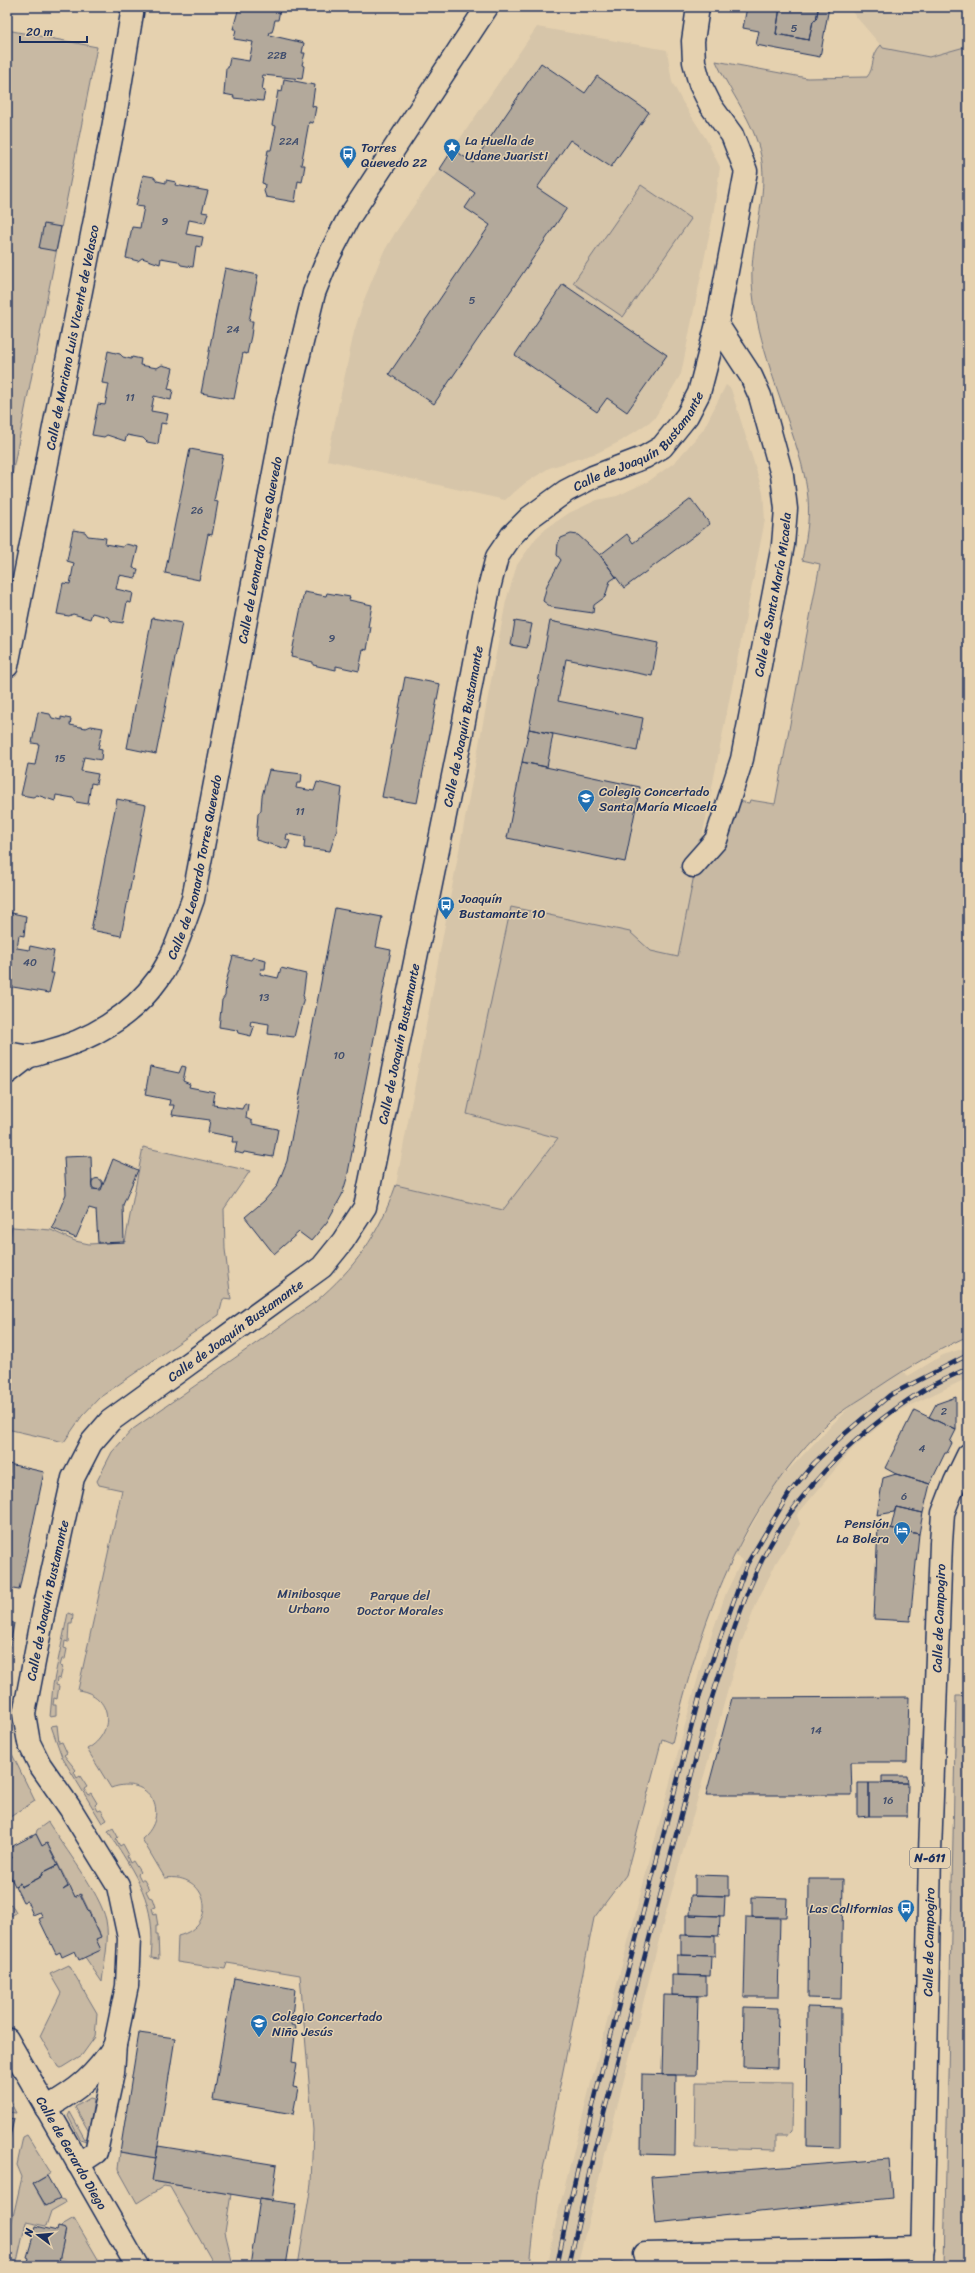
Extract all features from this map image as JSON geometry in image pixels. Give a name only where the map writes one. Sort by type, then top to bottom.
[{"type":"main road","name":"Calle de Leonardo Torres Quevedo","points":[[7,1073],[29,1056],[75,1042],[120,1017],[136,1003],[158,979],[175,949],[193,899],[287,404],[314,293],[328,258],[348,219],[487,7]]},
{"type":"main road","name":"Calle de Joaquín Bustamante","points":[[78,2164],[96,2152],[114,2073],[115,2044],[127,1986],[129,1938],[118,1886],[70,1808],[40,1765],[29,1743],[24,1714],[45,1605],[73,1478],[91,1443],[110,1421],[322,1267],[343,1241],[365,1207],[459,747],[489,588],[497,557],[512,535],[528,518],[566,491],[593,477],[645,457],[662,447],[687,416],[699,393],[717,324],[746,171],[732,135],[711,106],[700,84],[694,62],[693,48],[698,7]]},
{"type":"main road","name":"Calle de Mariano Luis Vicente de Velasco","points":[[7,666],[114,123],[134,8]]},
{"type":"main road","name":"Calle de Santa María Micaela","points":[[693,866],[716,840],[742,759],[783,545],[786,509],[782,475],[760,396],[751,376],[717,324]]},
{"type":"main road","name":"Calle de Leonardo Torres Quevedo","points":[[7,1053],[29,1056]]},
{"type":"main road","name":"Calle de Campogiro","points":[[923,2257],[930,1852],[941,1543],[944,1513],[954,1482],[968,1455]]},
{"type":"main road","name":"Calle de Gerardo Diego","points":[[7,2038],[137,2266]]},
{"type":"main road","name":"Calle de Joaquín Bustamante","points":[[46,2108],[82,2085],[100,2068],[115,2044]]},
{"type":"main road","points":[[645,2254],[720,2259],[923,2257]]},
{"type":"shaded area","points":[[853,7],[968,7],[968,46],[929,57],[883,48],[852,12]]},
{"type":"shaded area","points":[[537,27],[667,50],[672,82],[706,139],[720,167],[713,216],[681,374],[654,419],[621,441],[597,453],[549,468],[524,484],[505,500],[327,460],[354,332],[364,300],[383,253],[395,233]]},
{"type":"shaded area","name":"Colegio Concertado Santa María Micaela","points":[[726,385],[731,389],[763,492],[765,520],[673,984],[504,1210],[396,1185],[506,601],[517,565],[536,538],[547,528],[569,513],[597,500],[617,496],[649,481],[675,462],[703,430]]},
{"type":"shaded area","points":[[968,1347],[968,1378],[896,1412],[853,1448],[797,1515],[800,1524],[776,1563],[757,1602],[740,1646],[665,1916],[577,2266],[548,2266],[556,2221],[593,2075],[703,1659],[726,1593],[742,1560],[735,1555],[776,1483],[857,1399],[902,1370],[908,1376],[943,1355]]},
{"type":"green space","points":[[7,30],[97,47],[7,500]]},
{"type":"green space","name":"Parque del Doctor Morales","points":[[881,45],[883,48],[929,57],[968,46],[968,1336],[941,1349],[902,1372],[831,1420],[799,1454],[772,1490],[748,1529],[728,1569],[696,1654],[672,1743],[662,1739],[626,1875],[594,1918],[538,2194],[530,2266],[298,2266],[311,2184],[313,2130],[300,1975],[227,1963],[225,1969],[177,1962],[178,1936],[191,1930],[200,1921],[204,1911],[203,1901],[199,1891],[191,1883],[180,1878],[165,1878],[142,1839],[151,1829],[155,1818],[155,1808],[152,1798],[145,1791],[136,1786],[124,1785],[111,1788],[87,1749],[103,1734],[106,1725],[106,1715],[104,1707],[98,1699],[90,1693],[78,1690],[122,1490],[99,1485],[97,1481],[112,1452],[133,1429],[315,1302],[330,1289],[364,1250],[382,1220],[396,1185],[503,1210],[558,1138],[467,1114],[511,907],[630,932],[651,951],[678,957],[694,875],[738,801],[749,803],[750,800],[775,804],[820,564],[802,560],[808,522],[806,482],[797,449],[767,359],[757,321],[754,301],[752,266],[763,187],[761,156],[753,131],[716,61],[807,78],[867,77],[871,70],[875,53]]},
{"type":"green space","points":[[641,185],[691,219],[623,317],[573,283]]},
{"type":"green space","points":[[143,1147],[250,1171],[224,1209],[225,1249],[231,1300],[223,1299],[219,1315],[99,1398],[82,1416],[64,1442],[7,1429],[7,1255],[12,1227],[51,1230],[75,1241],[89,1244],[125,1242]]},
{"type":"green space","points":[[68,1613],[73,1615],[72,1624],[69,1624],[68,1642],[65,1641],[64,1648],[67,1649],[65,1659],[62,1659],[60,1666],[63,1667],[60,1679],[57,1678],[56,1685],[59,1686],[57,1699],[54,1698],[53,1705],[56,1705],[56,1716],[50,1717],[53,1685]]},
{"type":"green space","points":[[956,1696],[968,1696],[968,2266],[944,2266]]},
{"type":"green space","points":[[57,1725],[59,1743],[62,1742],[67,1753],[64,1755],[76,1770],[74,1772],[77,1778],[80,1776],[87,1787],[84,1789],[88,1795],[91,1793],[97,1803],[95,1805],[98,1811],[101,1810],[107,1820],[102,1823],[62,1757],[51,1726]]},
{"type":"green space","points":[[7,1731],[11,1752],[35,1801],[7,1819]]},
{"type":"green space","points":[[48,1822],[81,1870],[97,1897],[106,1920],[106,1951],[102,1982],[85,1957],[96,1939],[101,1936],[81,1894],[75,1897],[47,1843],[42,1846],[36,1834],[37,1830]]},
{"type":"green space","points":[[113,1828],[118,1837],[116,1839],[120,1846],[123,1844],[129,1855],[127,1856],[130,1863],[133,1861],[140,1872],[138,1874],[141,1880],[144,1880],[149,1889],[146,1891],[149,1897],[152,1898],[155,1907],[152,1908],[154,1915],[156,1914],[158,1926],[156,1926],[156,1934],[158,1934],[159,1959],[151,1958],[151,1921],[147,1905],[135,1876],[108,1831]]},
{"type":"green space","points":[[7,1901],[9,1905],[11,1904],[16,1913],[7,1918]]},
{"type":"green space","points":[[69,1965],[97,2013],[95,2037],[82,2055],[61,2068],[58,2067],[40,2036],[61,1993],[50,1974]]},
{"type":"green space","points":[[696,2082],[793,2083],[792,2131],[787,2136],[776,2136],[776,2150],[695,2148]]},
{"type":"green space","points":[[7,2096],[16,2113],[7,2112]]},
{"type":"green space","points":[[90,2098],[94,2099],[89,2132],[75,2107]]},
{"type":"green space","points":[[70,2112],[86,2141],[80,2139],[68,2116]]},
{"type":"green space","points":[[27,2135],[51,2173],[33,2184],[45,2206],[60,2199],[64,2200],[65,2203],[51,2211],[46,2226],[26,2222],[16,2266],[7,2266],[7,2243],[22,2177],[17,2165],[23,2137]]},
{"type":"green space","points":[[120,2152],[156,2158],[152,2181],[231,2194],[225,2232],[232,2261],[231,2266],[215,2266],[170,2187],[164,2186],[137,2203],[118,2169]]},
{"type":"green space","points":[[74,2218],[98,2259],[92,2266],[59,2260],[66,2230],[61,2228],[62,2225]]},
{"type":"building","points":[[239,7],[262,7],[280,10],[278,20],[275,20],[272,32],[270,32],[269,35],[304,43],[302,53],[305,53],[302,65],[304,66],[302,79],[263,75],[262,90],[265,91],[263,101],[233,98],[234,96],[224,94],[226,68],[228,68],[230,58],[249,61],[253,42],[234,39],[236,29],[233,29]]},
{"type":"building","points":[[747,7],[780,7],[776,34],[809,40],[813,21],[816,20],[818,10],[815,7],[829,7],[820,57],[756,45],[759,31],[743,28]]},
{"type":"building","points":[[780,7],[815,7],[818,10],[816,20],[813,21],[809,40],[776,34]]},
{"type":"building","points":[[541,63],[585,93],[597,76],[649,112],[611,167],[570,140],[537,188],[567,208],[434,404],[389,374],[490,225],[465,208],[475,193],[440,169],[453,149],[473,163]]},
{"type":"building","points":[[284,79],[315,85],[312,106],[316,107],[313,123],[309,122],[301,165],[305,165],[302,182],[298,181],[295,202],[266,197],[264,191],[265,184],[262,183],[268,150],[271,150],[276,126],[272,125],[278,91],[282,92]]},
{"type":"building","points":[[143,175],[154,177],[157,181],[166,183],[166,180],[176,182],[175,185],[208,191],[202,212],[208,213],[205,223],[189,220],[186,234],[203,237],[201,247],[196,246],[193,267],[181,265],[178,261],[161,258],[160,264],[142,258],[138,261],[126,258],[132,227],[140,228],[144,207],[136,206]]},
{"type":"building","points":[[44,224],[61,227],[56,251],[39,248]]},
{"type":"building","points":[[225,268],[258,275],[249,321],[253,321],[251,336],[247,354],[243,353],[234,399],[201,393]]},
{"type":"building","points":[[563,284],[667,355],[627,412],[607,398],[597,412],[515,355]]},
{"type":"building","points":[[108,351],[131,359],[132,357],[141,359],[140,365],[157,368],[162,365],[173,368],[168,389],[173,390],[171,400],[154,396],[151,411],[168,414],[166,424],[161,423],[158,444],[147,442],[143,438],[127,435],[125,441],[107,435],[104,437],[92,435],[98,404],[105,405],[106,400],[109,384],[102,383]]},
{"type":"building","points":[[190,449],[223,455],[214,501],[218,502],[212,535],[208,534],[199,580],[165,573]]},
{"type":"building","points":[[691,499],[710,524],[624,588],[600,555],[627,534],[633,543]]},
{"type":"building","points":[[73,530],[85,532],[88,536],[106,538],[105,544],[122,547],[126,544],[138,547],[133,568],[138,569],[136,578],[119,575],[116,589],[133,593],[131,603],[127,602],[123,623],[111,621],[108,617],[92,613],[90,619],[73,614],[69,616],[57,614],[63,583],[70,584],[74,563],[67,561]]},
{"type":"building","points":[[571,534],[578,535],[600,555],[616,577],[610,581],[605,597],[594,605],[593,613],[551,607],[543,601],[547,585],[561,560],[557,555],[558,543],[561,538]]},
{"type":"building","points":[[304,592],[326,596],[327,593],[350,597],[349,600],[372,605],[368,627],[371,627],[367,650],[363,649],[359,671],[336,666],[336,670],[313,665],[313,662],[291,657]]},
{"type":"building","points":[[152,618],[182,623],[156,754],[127,748]]},
{"type":"building","points":[[515,621],[532,624],[527,648],[511,645]]},
{"type":"building","points":[[550,621],[658,643],[652,676],[566,659],[558,701],[643,718],[637,751],[529,729]]},
{"type":"building","points":[[405,677],[440,684],[417,803],[382,797]]},
{"type":"building","points":[[38,712],[50,714],[52,718],[61,720],[61,717],[71,719],[70,725],[86,728],[91,726],[103,728],[98,749],[102,750],[101,760],[84,757],[81,771],[98,774],[96,784],[91,783],[88,804],[76,802],[73,798],[56,795],[55,801],[37,795],[33,797],[21,795],[28,764],[35,765],[39,744],[32,743]]},
{"type":"building","points":[[529,729],[553,734],[547,767],[522,762]]},
{"type":"building","points":[[522,762],[640,787],[625,862],[507,838]]},
{"type":"building","points":[[269,770],[302,774],[301,783],[297,783],[296,788],[314,791],[317,782],[342,788],[337,829],[330,851],[304,848],[305,837],[287,834],[286,839],[290,841],[287,849],[256,840],[258,814],[261,810],[262,796]]},
{"type":"building","points":[[117,799],[146,805],[121,936],[91,930]]},
{"type":"building","points":[[335,908],[382,917],[376,947],[391,950],[347,1178],[342,1195],[327,1222],[311,1241],[299,1232],[274,1254],[245,1217],[264,1201],[277,1186],[287,1161]]},
{"type":"building","points":[[7,912],[26,916],[24,936],[19,935],[17,948],[29,950],[30,946],[54,951],[50,973],[54,973],[49,993],[7,986]]},
{"type":"building","points":[[233,956],[251,960],[253,957],[266,960],[265,969],[261,969],[260,974],[278,978],[281,968],[306,974],[304,997],[294,1037],[268,1034],[269,1024],[251,1021],[250,1025],[254,1027],[251,1036],[238,1033],[237,1030],[219,1027],[222,1000],[225,996],[226,982]]},
{"type":"building","points":[[182,1066],[186,1067],[183,1081],[190,1084],[189,1087],[215,1092],[213,1105],[242,1109],[245,1103],[248,1104],[246,1118],[252,1121],[252,1124],[278,1129],[273,1157],[235,1152],[237,1142],[232,1142],[233,1137],[208,1132],[210,1120],[172,1115],[174,1105],[169,1105],[170,1100],[145,1095],[150,1067],[179,1073]]},
{"type":"building","points":[[91,1156],[92,1189],[101,1190],[113,1159],[138,1170],[123,1205],[124,1242],[98,1243],[96,1210],[89,1208],[76,1238],[52,1228],[66,1194],[64,1157]]},
{"type":"building","points":[[95,1179],[99,1179],[101,1180],[101,1188],[95,1189],[92,1186],[92,1182]]},
{"type":"building","points":[[956,1397],[956,1430],[929,1417],[936,1404]]},
{"type":"building","points":[[914,1410],[956,1430],[950,1442],[952,1443],[947,1453],[945,1453],[930,1484],[896,1474],[885,1468]]},
{"type":"building","points":[[9,1464],[44,1472],[19,1590],[7,1588]]},
{"type":"building","points":[[896,1474],[930,1484],[923,1513],[896,1507],[894,1512],[877,1515],[883,1478]]},
{"type":"building","points":[[896,1507],[923,1513],[919,1534],[891,1528]]},
{"type":"building","points":[[878,1526],[919,1534],[910,1621],[874,1619]]},
{"type":"building","points":[[7,1622],[14,1623],[10,1647],[7,1647]]},
{"type":"building","points":[[909,1697],[907,1762],[851,1762],[852,1795],[706,1795],[732,1698]]},
{"type":"building","points":[[882,1776],[907,1776],[908,1783],[882,1783]]},
{"type":"building","points":[[858,1783],[869,1783],[869,1816],[858,1817]]},
{"type":"building","points":[[869,1783],[908,1783],[907,1816],[869,1816]]},
{"type":"building","points":[[36,1834],[42,1846],[47,1843],[58,1865],[42,1873],[43,1875],[39,1878],[21,1887],[20,1883],[15,1886],[7,1870],[10,1866],[7,1861],[12,1858],[7,1849]]},
{"type":"building","points":[[7,1849],[12,1858],[7,1861]]},
{"type":"building","points":[[58,1865],[68,1886],[63,1890],[70,1886],[75,1897],[80,1894],[101,1937],[96,1939],[101,1950],[79,1960],[75,1951],[62,1957],[60,1952],[56,1954],[39,1919],[43,1917],[40,1912],[33,1915],[27,1901],[23,1902],[15,1886],[20,1883],[21,1887],[39,1878],[43,1875],[42,1873]]},
{"type":"building","points":[[695,1875],[729,1876],[729,1896],[695,1895]]},
{"type":"building","points":[[809,1879],[843,1879],[841,1999],[808,1998]]},
{"type":"building","points":[[691,1895],[725,1896],[724,1916],[690,1915]]},
{"type":"building","points":[[752,1897],[787,1898],[786,1917],[752,1917]]},
{"type":"building","points":[[686,1915],[720,1916],[719,1936],[686,1935]]},
{"type":"building","points":[[746,1917],[780,1918],[778,1997],[744,1997]]},
{"type":"building","points":[[681,1935],[715,1936],[715,1956],[681,1955]]},
{"type":"building","points":[[677,1955],[711,1956],[710,1976],[677,1975]]},
{"type":"building","points":[[672,1975],[706,1976],[706,1996],[672,1995]]},
{"type":"building","name":"Colegio Concertado Niño Jesús","points":[[234,1978],[295,1989],[291,2025],[296,2026],[292,2062],[297,2063],[293,2087],[298,2088],[293,2114],[213,2100]]},
{"type":"building","points":[[664,1995],[698,1996],[696,2075],[662,2075]]},
{"type":"building","points":[[744,2007],[778,2008],[777,2068],[743,2067]]},
{"type":"building","points":[[807,2007],[841,2008],[840,2148],[806,2147]]},
{"type":"building","points":[[139,2033],[175,2038],[156,2158],[120,2152]]},
{"type":"building","points":[[642,2074],[676,2075],[675,2155],[641,2154]]},
{"type":"building","points":[[7,2118],[14,2119],[7,2150]]},
{"type":"building","points":[[158,2146],[277,2165],[272,2201],[152,2181]]},
{"type":"building","points":[[889,2159],[892,2198],[655,2223],[651,2177]]},
{"type":"building","points":[[47,2176],[60,2199],[46,2206],[33,2184]]},
{"type":"building","points":[[260,2199],[296,2204],[286,2266],[250,2266]]},
{"type":"building","points":[[36,2226],[57,2231],[58,2227],[66,2229],[58,2266],[27,2266],[29,2258],[27,2257]]},
{"type":"building","points":[[612,2262],[634,2266],[600,2266],[600,2264],[612,2265]]},
{"type":"building","points":[[590,2263],[600,2264],[600,2266],[590,2266]]},
{"type":"railway","points":[[557,2266],[569,2206],[599,2081],[700,1694],[747,1564],[790,1492],[814,1463],[841,1437],[890,1395],[968,1355]]},
{"type":"railway","points":[[569,2266],[593,2156],[709,1707],[736,1624],[755,1575],[785,1520],[804,1495],[847,1449],[871,1428],[922,1391],[968,1368]]},
{"type":"place","name":"La Huella de Udane Juaristi","points":[[452,162]]},
{"type":"place","name":"Torres Quevedo 22","points":[[348,169]]},
{"type":"place","name":"Colegio Concertado Santa María Micaela","points":[[586,813]]},
{"type":"place","name":"Joaquín Bustamante 10","points":[[446,920]]},
{"type":"place","name":"Pensión La Bolera","points":[[902,1545]]},
{"type":"place","name":"Las Californias","points":[[906,1923]]},
{"type":"place","name":"Colegio Concertado Niño Jesús","points":[[259,2038]]},
{"type":"park label","name":"Minibosque Urbano","points":[[309,1600]]}]
